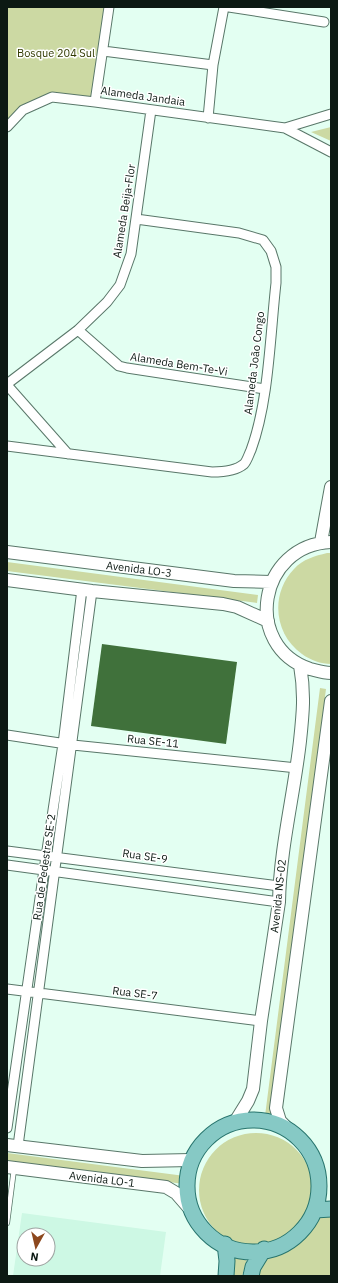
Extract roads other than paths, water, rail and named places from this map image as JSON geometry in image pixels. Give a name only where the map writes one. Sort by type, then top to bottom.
[{"type":"main road","points":[[254,1120],[273,1123],[290,1131],[301,1140],[310,1152],[325,1181],[319,1194],[315,1210],[307,1226],[294,1239],[278,1248],[246,1250],[215,1242],[204,1233],[195,1221],[189,1208],[186,1192],[186,1176],[191,1160],[198,1147],[209,1136],[221,1128],[235,1122],[254,1120]]},
{"type":"main road","points":[[315,1210],[331,1209]]},
{"type":"main road","points":[[225,1244],[227,1261],[226,1276]]},
{"type":"main road","points":[[251,1276],[253,1266],[264,1249]]},
{"type":"street","points":[[95,102],[109,7]]},
{"type":"street","points":[[208,118],[214,65],[224,7]]},
{"type":"street","points":[[229,7],[324,22]]},
{"type":"street","points":[[103,51],[214,65]]},
{"type":"street","name":"Alameda Jandaia","points":[[7,128],[22,110],[52,98],[95,102],[284,128],[331,152]]},
{"type":"street","name":"Alameda Beija-Flor","points":[[7,384],[78,330],[107,302],[120,285],[131,254],[152,110]]},
{"type":"street","name":"Alameda Jandaia","points":[[284,128],[331,114]]},
{"type":"street","name":"Alameda João Congo","points":[[7,446],[212,472],[221,472],[234,469],[244,464],[256,436],[265,390],[276,283],[276,267],[271,251],[263,240],[239,233],[136,219]]},
{"type":"street","name":"Alameda Bem-Te-Vi","points":[[78,330],[119,366],[265,390]]},
{"type":"street","points":[[7,384],[68,454]]},
{"type":"street","points":[[331,487],[326,542],[300,549],[283,563],[271,582],[266,601],[268,621],[274,639],[285,654],[300,665],[324,673],[331,673]]},
{"type":"street","name":"Avenida LO-3","points":[[7,552],[234,581],[271,582]]},
{"type":"street","points":[[7,580],[223,604],[237,607],[268,621]]},
{"type":"street","name":"Rua de Pedestre SE-2","points":[[7,1128],[26,991],[87,590]]},
{"type":"street","name":"Rua de Pedestre SE-2","points":[[13,1145],[58,856],[73,745],[87,590]]},
{"type":"street","name":"Avenida NS-02","points":[[235,1122],[248,1101],[253,1088],[261,1021],[279,902],[279,886],[297,768],[304,702],[304,685],[300,665]]},
{"type":"street","points":[[290,1131],[280,1121],[276,1108],[331,702]]},
{"type":"street","name":"Rua SE-11","points":[[7,735],[63,744],[297,768]]},
{"type":"street","name":"Rua SE-9","points":[[7,850],[279,886]]},
{"type":"street","points":[[7,865],[279,902]]},
{"type":"street","name":"Rua SE-7","points":[[7,989],[37,994],[261,1021]]},
{"type":"street","name":"Avenida LO-1","points":[[13,1145],[142,1161],[191,1160]]},
{"type":"street","name":"Avenida LO-1","points":[[10,1167],[166,1187],[176,1193],[189,1208]]},
{"type":"lane","points":[[7,1222],[10,1167]]},
{"type":"park label","name":"Bosque 204 Sul","points":[[56,53]]}]
